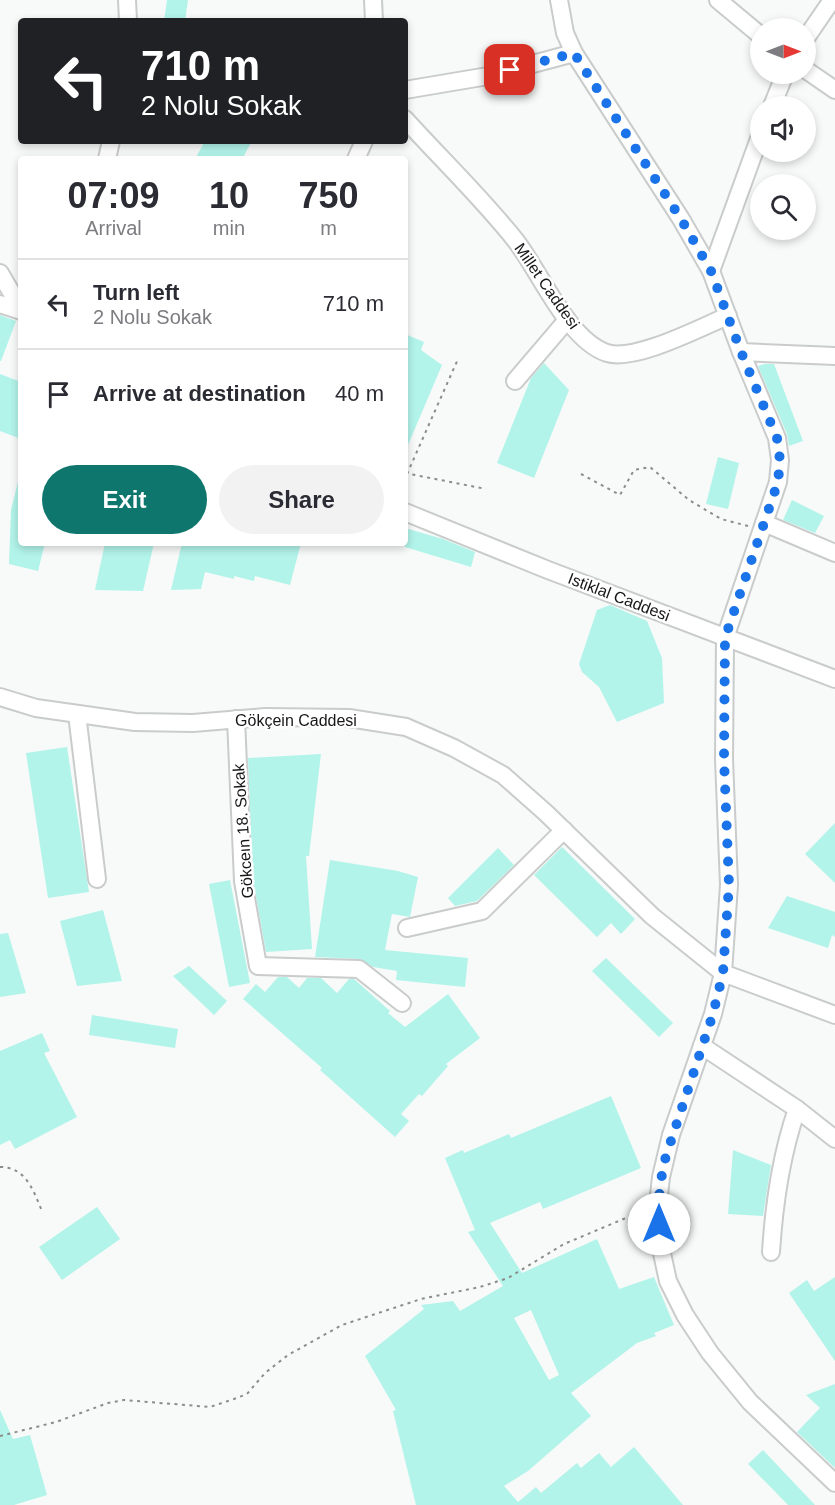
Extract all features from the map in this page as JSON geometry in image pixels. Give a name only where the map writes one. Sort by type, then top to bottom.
[{"type":"street","points":[[127,0],[128,18]]},
{"type":"street","points":[[373,0],[374,18]]},
{"type":"street","points":[[559,0],[565,33],[574,53],[681,219],[711,271],[741,352],[777,438],[780,460],[778,482],[725,638],[724,759],[729,885],[723,973],[713,1014],[671,1135],[661,1178],[658,1204],[660,1244],[668,1281],[685,1315],[710,1353],[750,1402],[835,1483]]},
{"type":"street","points":[[718,0],[750,27]]},
{"type":"street","points":[[816,24],[832,0]]},
{"type":"street","points":[[408,89],[488,76],[574,53]]},
{"type":"street","points":[[816,77],[835,90]]},
{"type":"street","name":"Millet Caddesi","points":[[408,122],[516,242],[567,320],[591,344],[606,353],[646,351],[728,316]]},
{"type":"street","points":[[711,271],[751,162]]},
{"type":"street","points":[[0,273],[18,305]]},
{"type":"street","points":[[0,304],[18,309]]},
{"type":"street","points":[[515,381],[567,320]]},
{"type":"street","points":[[741,352],[835,356]]},
{"type":"street","name":"Istiklal Caddesi","points":[[408,513],[548,570],[835,679]]},
{"type":"street","points":[[763,526],[835,553]]},
{"type":"street","name":"Gökçein Caddesi","points":[[0,697],[36,708],[135,722],[193,723],[265,717],[349,718],[406,727],[454,748],[504,775],[652,916],[723,973],[835,1015]]},
{"type":"street","points":[[77,714],[97,879]]},
{"type":"street","name":"Gökceın 18. Sokak","points":[[236,719],[243,881],[258,966],[359,969],[402,1003]]},
{"type":"street","points":[[407,928],[482,911],[564,830]]},
{"type":"street","points":[[702,1046],[797,1109],[835,1140]]},
{"type":"street","points":[[771,1252],[775,1201],[789,1131],[797,1109]]},
{"type":"path","points":[[408,469],[458,359]]},
{"type":"path","points":[[581,474],[620,495],[634,470],[650,467],[689,500],[721,519],[763,526]]},
{"type":"path","points":[[408,473],[486,489]]},
{"type":"path","points":[[0,1167],[9,1167],[22,1173],[42,1211]]},
{"type":"path","points":[[0,1436],[56,1422],[108,1403],[124,1400],[210,1407],[234,1399],[247,1394],[265,1373],[288,1355],[342,1326],[422,1299],[480,1287],[508,1278],[564,1244],[658,1204]]},
{"type":"building","points":[[167,0],[188,0],[185,18],[164,18]]},
{"type":"building","points":[[203,144],[250,144],[244,156],[197,156]]},
{"type":"building","points":[[0,315],[16,321],[1,361],[0,361]]},
{"type":"building","points":[[408,335],[424,342],[421,350],[442,365],[408,445]]},
{"type":"building","points":[[544,363],[569,390],[534,478],[497,463],[531,378]]},
{"type":"building","points":[[774,364],[803,441],[789,446],[787,434],[758,366]]},
{"type":"building","points":[[0,374],[18,381],[18,438],[0,431]]},
{"type":"building","points":[[718,457],[739,463],[728,509],[706,504]]},
{"type":"building","points":[[18,482],[18,546],[44,546],[38,571],[9,564],[11,510]]},
{"type":"building","points":[[792,500],[824,516],[815,533],[783,520]]},
{"type":"building","points":[[408,529],[443,539],[475,552],[471,567],[405,547],[408,546]]},
{"type":"building","points":[[104,546],[153,546],[143,591],[95,590]]},
{"type":"building","points":[[181,546],[300,546],[290,585],[255,576],[254,581],[205,572],[201,589],[171,590]]},
{"type":"building","points":[[610,605],[647,621],[662,658],[664,703],[617,722],[599,687],[582,672],[579,664],[597,610]]},
{"type":"building","points":[[67,747],[89,892],[48,898],[26,753]]},
{"type":"building","points":[[321,754],[309,856],[306,856],[312,949],[266,952],[253,880],[248,758]]},
{"type":"building","points":[[835,823],[835,883],[805,854]]},
{"type":"building","points":[[562,847],[635,919],[621,934],[611,923],[597,937],[534,875]]},
{"type":"building","points":[[498,848],[514,865],[477,901],[455,906],[448,898]]},
{"type":"building","points":[[330,860],[398,871],[418,877],[410,917],[392,914],[385,950],[468,958],[465,987],[396,980],[397,971],[373,967],[360,959],[315,957]]},
{"type":"building","points":[[230,880],[250,983],[229,987],[209,884]]},
{"type":"building","points":[[787,896],[835,912],[835,937],[832,935],[828,948],[768,928]]},
{"type":"building","points":[[103,910],[122,981],[77,986],[60,921]]},
{"type":"building","points":[[8,933],[26,993],[0,997],[0,934]]},
{"type":"building","points":[[606,958],[673,1023],[659,1037],[592,971]]},
{"type":"building","points":[[189,966],[227,1001],[214,1015],[173,976]]},
{"type":"building","points":[[278,977],[287,977],[299,988],[307,978],[321,978],[337,993],[349,979],[354,979],[405,1027],[448,994],[480,1038],[446,1064],[448,1066],[422,1096],[419,1094],[401,1114],[409,1121],[395,1137],[320,1070],[322,1068],[243,999],[256,984],[265,992]]},
{"type":"building","points":[[92,1015],[178,1029],[175,1048],[89,1035]]},
{"type":"building","points":[[42,1033],[50,1051],[44,1053],[77,1117],[15,1149],[10,1140],[0,1145],[0,1051]]},
{"type":"building","points":[[611,1096],[641,1168],[543,1209],[540,1202],[490,1223],[522,1273],[597,1239],[619,1289],[654,1277],[674,1325],[654,1333],[656,1336],[637,1343],[571,1393],[591,1416],[528,1471],[504,1486],[518,1502],[536,1487],[541,1493],[577,1463],[581,1468],[599,1453],[611,1467],[634,1447],[683,1505],[416,1505],[393,1411],[396,1410],[365,1356],[424,1309],[421,1305],[453,1301],[460,1311],[503,1286],[468,1232],[475,1230],[445,1158],[463,1150],[464,1153],[509,1134],[511,1138]],"holes":[[[531,1310],[559,1375],[549,1380],[514,1318]]]},
{"type":"building","points":[[733,1150],[771,1165],[763,1216],[728,1214]]},
{"type":"building","points":[[97,1207],[120,1239],[62,1280],[39,1247]]},
{"type":"building","points":[[835,1277],[835,1361],[789,1293],[807,1280],[814,1291]]},
{"type":"building","points":[[835,1384],[835,1468],[797,1432],[820,1408],[806,1395]]},
{"type":"building","points":[[0,1410],[13,1439],[30,1435],[47,1495],[14,1505],[0,1505]]},
{"type":"building","points":[[763,1450],[815,1505],[788,1505],[748,1464]]},
{"type":"route","points":[[510,70],[574,53],[681,219],[711,271],[741,352],[777,438],[780,460],[778,482],[725,638],[724,759],[729,885],[723,973],[713,1014],[671,1135],[661,1178],[658,1204],[659,1224]]}]
